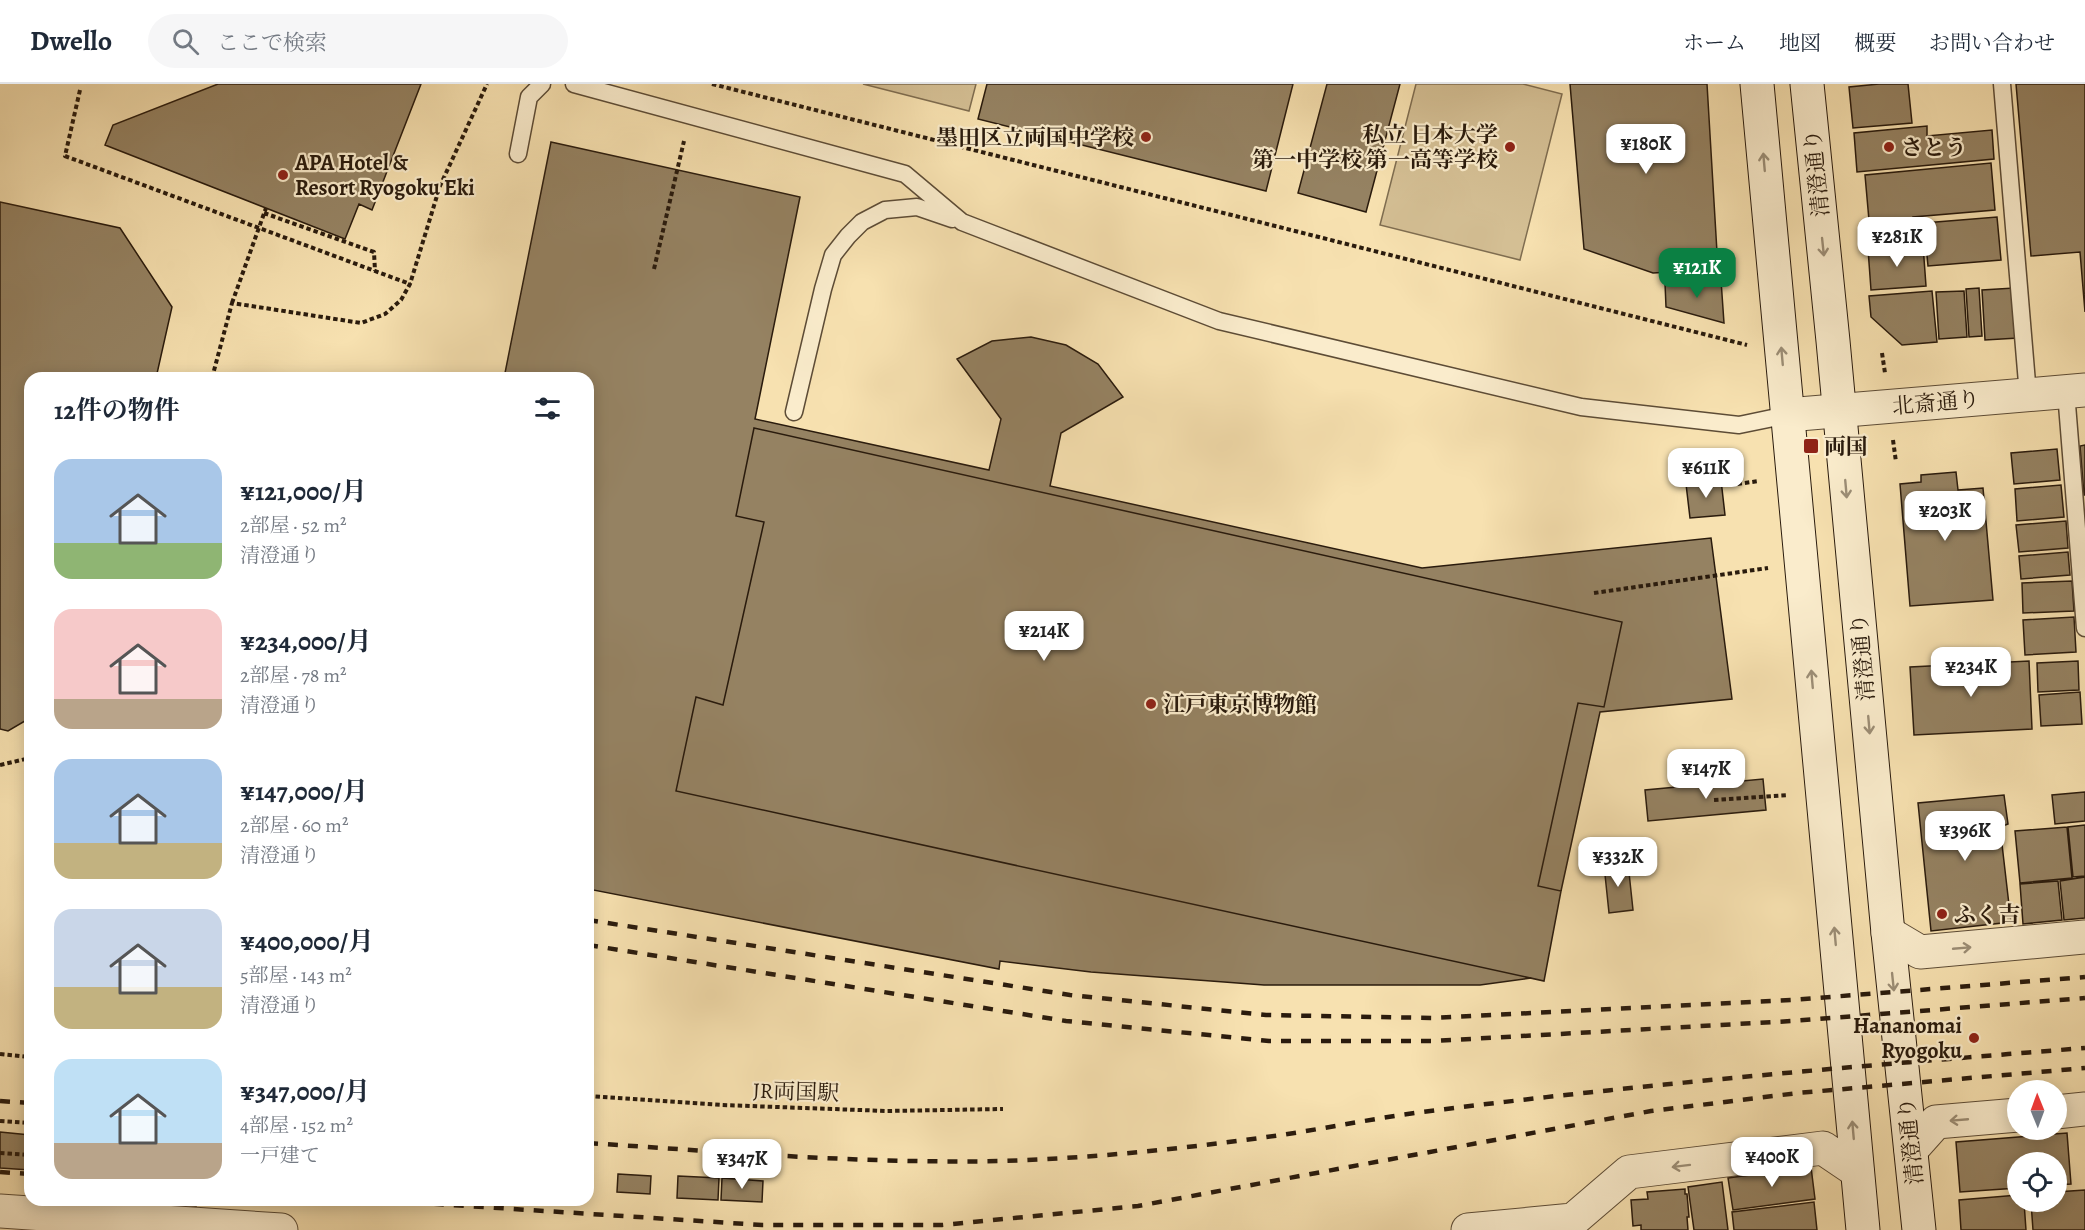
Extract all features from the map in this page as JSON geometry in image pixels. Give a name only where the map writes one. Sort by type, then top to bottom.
[{"type":"main road","points":[[1757,84],[1863,1230]]},
{"type":"main road","name":"清澄通り","points":[[1807,84],[1918,1230]]},
{"type":"main road","name":"北斎通り","points":[[1787,414],[2076,391]]},
{"type":"main road","points":[[1888,933],[1920,952],[2085,937]]},
{"type":"main road","points":[[2067,1111],[2085,1109]]},
{"type":"main road","points":[[1911,1150],[1936,1122],[2007,1116]]},
{"type":"main road","points":[[1468,1230],[1573,1220],[1629,1172],[1823,1148],[1857,1171]]},
{"type":"main road","points":[[0,1211],[67,1223],[281,1230]]},
{"type":"lane","points":[[518,154],[529,97],[542,84]]},
{"type":"lane","points":[[574,84],[905,174],[962,222]]},
{"type":"lane","points":[[2002,84],[2028,395]]},
{"type":"lane","points":[[794,412],[822,289],[833,255],[862,222],[885,210],[917,207],[962,222],[1218,321],[1476,384],[1581,407],[1738,425],[1787,414]]},
{"type":"lane","points":[[2076,391],[2085,628]]},
{"type":"path","points":[[232,303],[361,323],[385,314],[401,300],[410,284],[440,186],[487,84]]},
{"type":"path","points":[[712,84],[1751,346]]},
{"type":"path","points":[[80,90],[65,156],[410,284]]},
{"type":"path","points":[[654,269],[677,170]]},
{"type":"path","points":[[214,372],[232,303],[265,210],[374,252],[375,271]]},
{"type":"path","points":[[1730,485],[1765,480]]},
{"type":"path","points":[[1594,593],[1772,568]]},
{"type":"path","points":[[0,765],[24,759]]},
{"type":"path","points":[[1714,800],[1791,795]]},
{"type":"path","points":[[0,1054],[24,1056]]},
{"type":"path","name":"JR両国駅","points":[[594,1096],[722,1105],[887,1111],[1004,1109]]},
{"type":"path","points":[[0,1120],[24,1122]]},
{"type":"path","points":[[0,1153],[24,1155]]},
{"type":"shaded area","points":[[863,84],[976,84],[969,111]]},
{"type":"shaded area","points":[[1416,84],[1523,84],[1562,94],[1520,260],[1380,225]]},
{"type":"building","name":"APA Hotel & Resort Ryogoku Eki","points":[[218,84],[421,84],[372,210],[359,204],[345,239],[105,145],[113,125]]},
{"type":"building","name":"墨田区立両国中学校","points":[[987,84],[1293,84],[1266,191],[978,119]]},
{"type":"building","points":[[1327,84],[1400,84],[1366,212],[1298,193]]},
{"type":"building","points":[[1570,84],[1707,84],[1718,269],[1653,273],[1584,249]]},
{"type":"building","points":[[1908,84],[1912,123],[1853,128],[1849,87]]},
{"type":"building","points":[[2016,84],[2085,84],[2085,312],[2080,252],[2031,256]]},
{"type":"building","points":[[1927,126],[1927,136],[1992,130],[1994,159],[1857,172],[1854,133]]},
{"type":"building","points":[[551,142],[800,197],[755,419],[989,470],[1001,419],[957,359],[992,341],[1031,337],[1066,345],[1098,364],[1123,397],[1061,433],[1050,486],[1422,568],[1711,538],[1732,699],[1600,712],[1544,981],[1531,978],[1480,985],[1264,985],[1091,972],[1000,961],[999,969],[594,890],[594,372],[505,372]]},
{"type":"building","points":[[1991,163],[1995,210],[1913,217],[1915,239],[1871,243],[1865,175]]},
{"type":"building","points":[[0,202],[120,228],[172,307],[157,372],[24,372],[24,722],[8,731],[0,729]]},
{"type":"building","points":[[1997,217],[2001,260],[1928,266],[1924,223]]},
{"type":"building","points":[[1923,245],[1926,286],[1871,290],[1868,249]]},
{"type":"building","points":[[1721,280],[1724,323],[1666,307],[1665,283]]},
{"type":"building","points":[[1979,288],[1982,336],[1969,337],[1966,289]]},
{"type":"building","points":[[2014,288],[2018,338],[1985,340],[1982,290]]},
{"type":"building","points":[[1932,291],[1937,342],[1902,345],[1871,317],[1869,296]]},
{"type":"building","points":[[1964,291],[1967,337],[1939,339],[1936,292]]},
{"type":"building","name":"江戸東京博物館","points":[[754,428],[1622,622],[1604,707],[1578,703],[1538,886],[1561,891],[1544,981],[676,791],[696,697],[723,705],[764,522],[736,516]]},
{"type":"building","points":[[2085,445],[2085,495],[2084,495],[2080,446]]},
{"type":"building","points":[[2057,449],[2060,480],[2014,484],[2011,453]]},
{"type":"building","points":[[1956,472],[1958,490],[1983,488],[1993,600],[1910,606],[1900,484],[1921,482],[1921,475]]},
{"type":"building","points":[[1721,480],[1725,515],[1690,518],[1686,484]]},
{"type":"building","points":[[2061,485],[2064,517],[2017,521],[2015,489]]},
{"type":"building","points":[[2066,521],[2068,548],[2019,552],[2016,525]]},
{"type":"building","points":[[2068,552],[2070,575],[2021,579],[2019,556]]},
{"type":"building","points":[[2072,581],[2074,611],[2023,613],[2022,583]]},
{"type":"building","points":[[2074,617],[2076,652],[2025,655],[2023,620]]},
{"type":"building","points":[[2029,661],[2032,729],[1914,735],[1910,667]]},
{"type":"building","points":[[2078,661],[2079,690],[2038,692],[2037,663]]},
{"type":"building","points":[[2080,692],[2082,724],[2041,726],[2039,695]]},
{"type":"building","points":[[1763,779],[1766,810],[1648,821],[1645,790]]},
{"type":"building","points":[[2085,792],[2085,821],[2055,824],[2052,795]]},
{"type":"building","points":[[2004,795],[2008,824],[2000,827],[2011,922],[1931,931],[1918,803]]},
{"type":"building","points":[[2085,825],[2085,876],[2073,877],[2068,827]]},
{"type":"building","points":[[2067,827],[2072,878],[2020,883],[2015,831]]},
{"type":"building","points":[[1628,863],[1633,910],[1609,913],[1604,865]]},
{"type":"building","points":[[2085,877],[2085,918],[2064,920],[2060,881]]},
{"type":"building","points":[[2058,881],[2062,920],[2023,924],[2020,884]]},
{"type":"building","points":[[0,1132],[24,1134],[24,1170],[0,1168]]},
{"type":"building","points":[[2067,1133],[2071,1184],[2067,1184],[2067,1152],[2007,1152],[2007,1189],[1960,1192],[1956,1142],[2007,1138],[2007,1140],[2067,1140]]},
{"type":"building","points":[[1811,1167],[1815,1199],[1733,1210],[1728,1178]]},
{"type":"building","points":[[618,1174],[651,1176],[650,1194],[617,1192]]},
{"type":"building","points":[[678,1176],[719,1178],[718,1200],[677,1198]]},
{"type":"building","points":[[722,1178],[763,1181],[762,1202],[721,1200]]},
{"type":"building","points":[[1722,1182],[1728,1230],[1694,1230],[1688,1187]]},
{"type":"building","points":[[1685,1189],[1689,1217],[1687,1217],[1688,1230],[1641,1230],[1641,1225],[1633,1226],[1631,1200],[1648,1199],[1647,1192]]},
{"type":"building","points":[[2085,1190],[2085,1230],[2033,1230],[2032,1212],[2067,1212],[2067,1191]]},
{"type":"building","points":[[2007,1196],[2007,1212],[2025,1212],[2026,1230],[1961,1230],[1959,1200]]},
{"type":"building","points":[[1814,1202],[1817,1230],[1734,1230],[1732,1212]]},
{"type":"railway","points":[[594,921],[1070,995],[1266,1015],[1432,1018],[1791,1000],[2085,977]]},
{"type":"railway","points":[[594,946],[1066,1021],[1269,1041],[1433,1041],[1792,1021],[2085,998]]},
{"type":"railway","points":[[594,1143],[899,1161],[1073,1158],[1212,1144],[1418,1112],[1599,1091],[2085,1048]]},
{"type":"railway","points":[[467,1206],[762,1225],[942,1225],[1138,1206],[1651,1111],[1798,1093],[2085,1068]]},
{"type":"railway","points":[[0,1101],[24,1103]]},
{"type":"railway","points":[[0,1172],[24,1174]]},
{"type":"place","name":"墨田区立両国中学校","points":[[1146,137]]},
{"type":"place","name":"私立 日本大学 第一中学校 第一高等学校","points":[[1510,147]]},
{"type":"place","name":"さとう","points":[[1889,147]]},
{"type":"place","name":"APA Hotel & Resort Ryogoku Eki","points":[[283,175]]},
{"type":"place","name":"両国","points":[[1811,446]]},
{"type":"place","name":"江戸東京博物館","points":[[1151,704]]},
{"type":"place","name":"ふく吉","points":[[1942,914]]},
{"type":"place","name":"Hananomai Ryogoku","points":[[1974,1038]]}]
